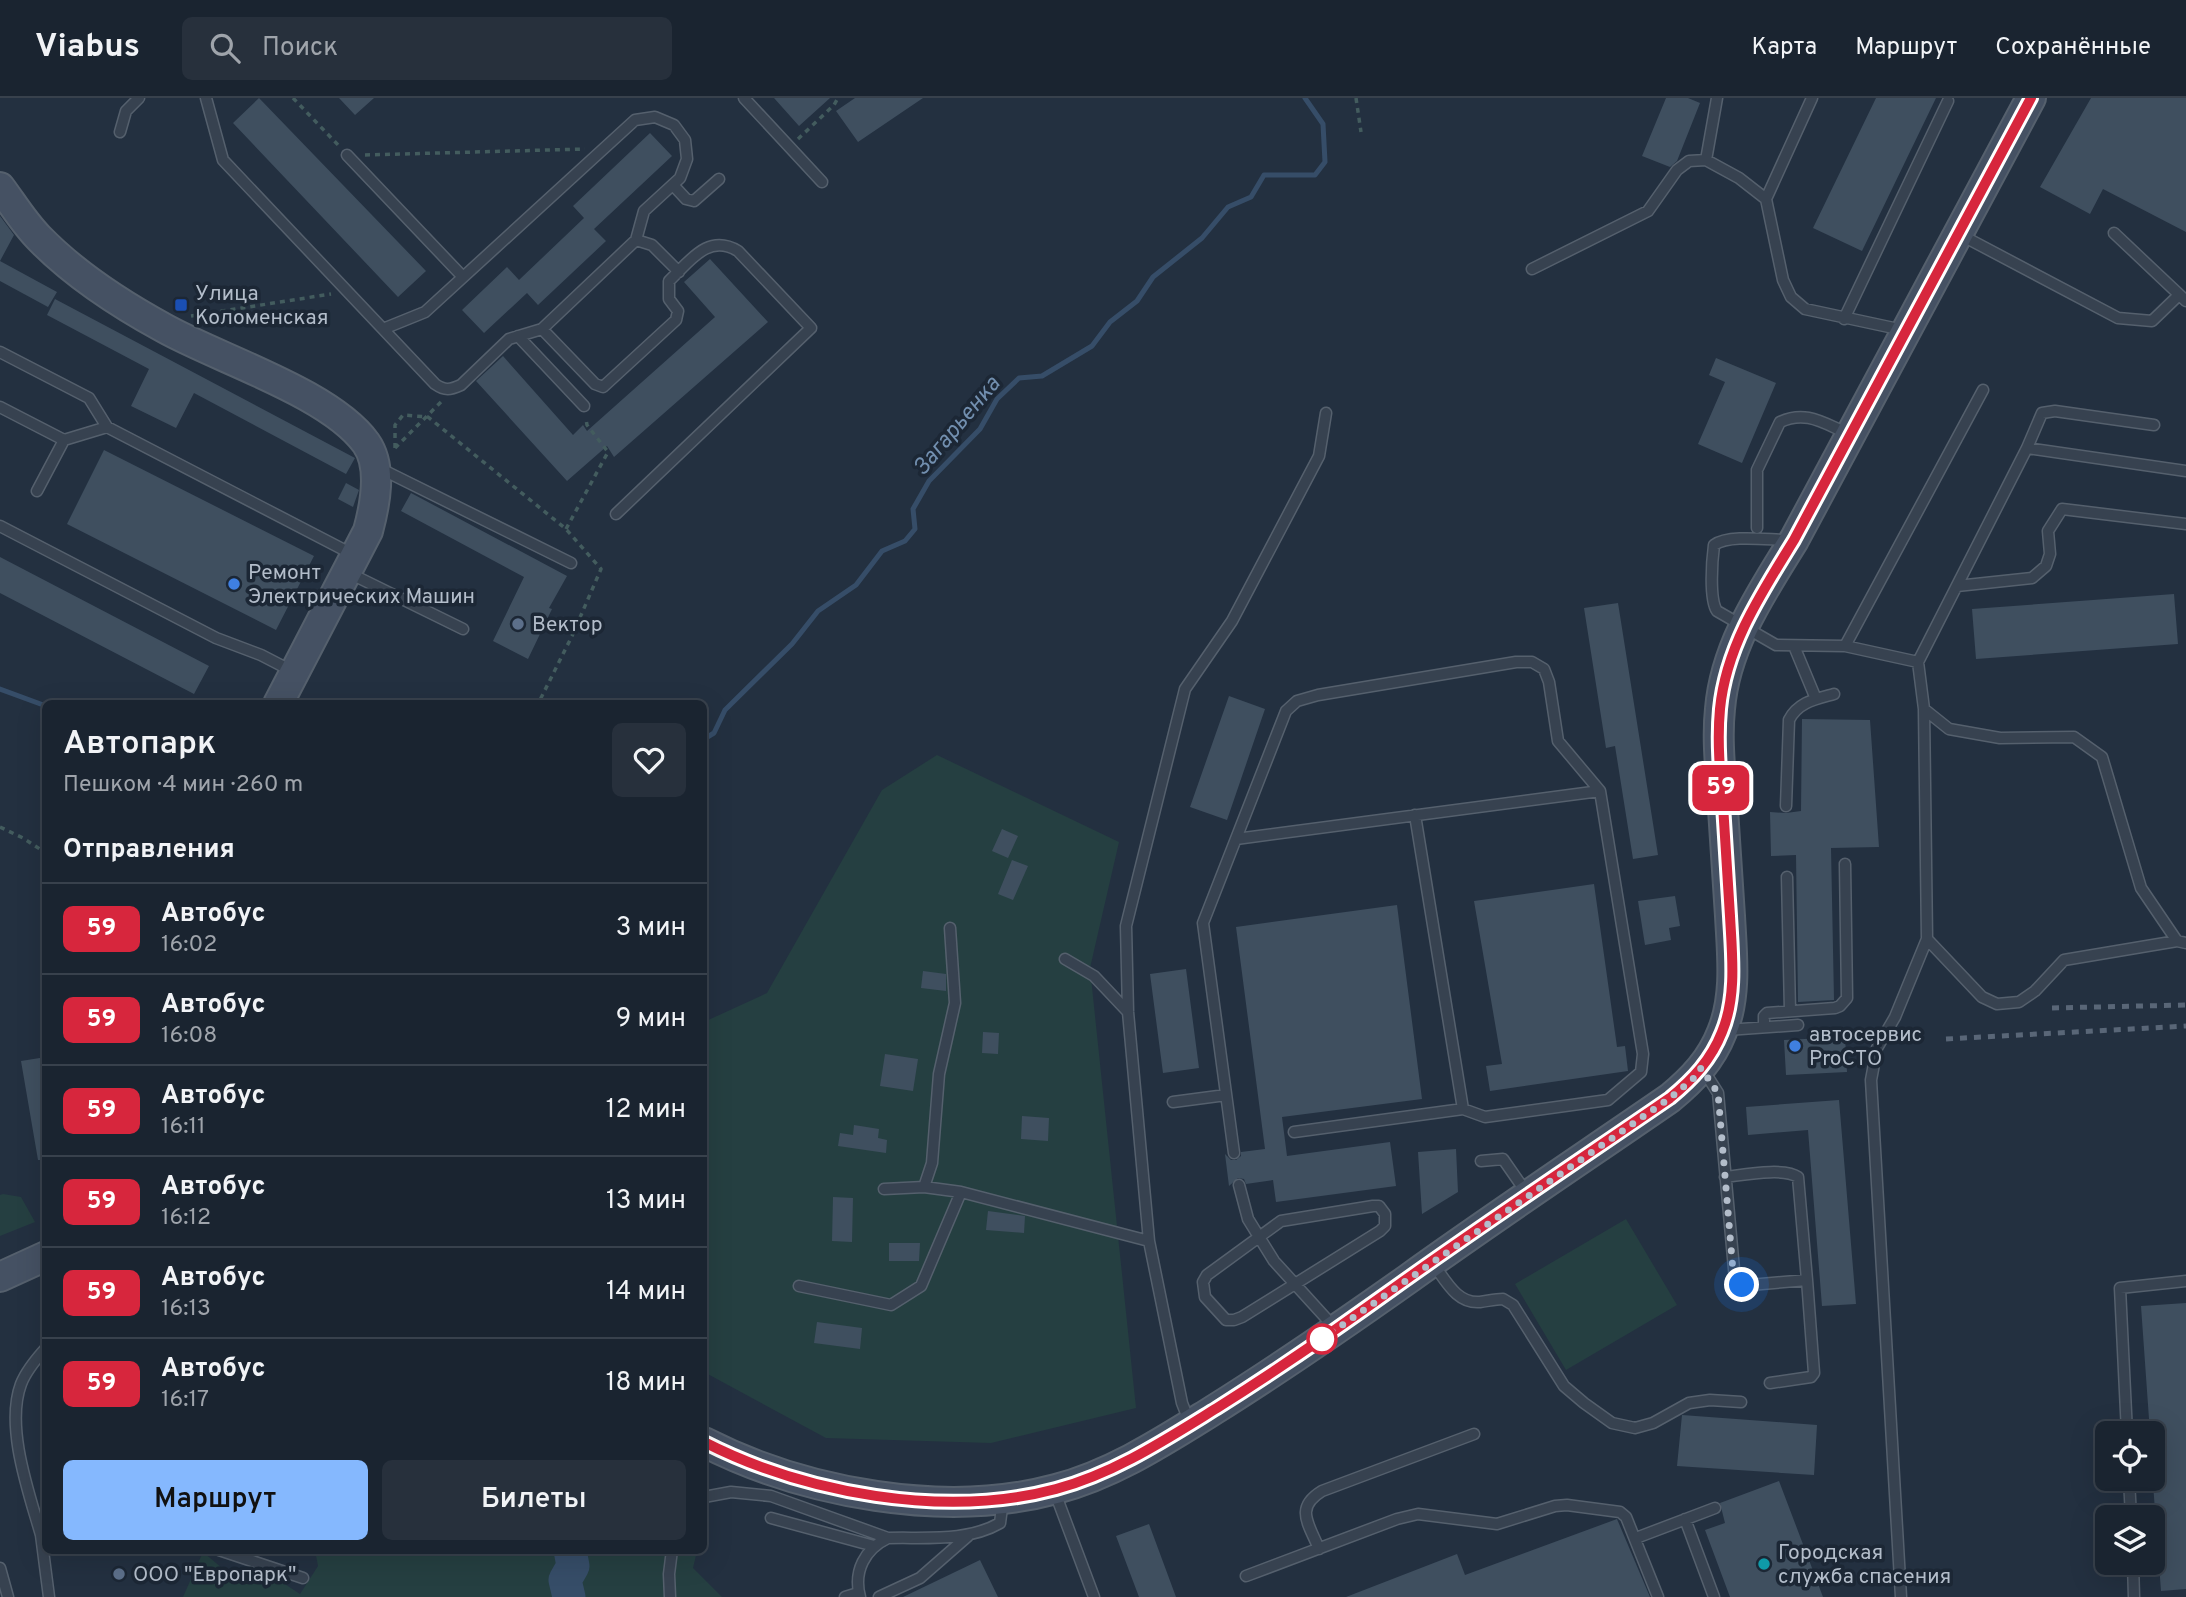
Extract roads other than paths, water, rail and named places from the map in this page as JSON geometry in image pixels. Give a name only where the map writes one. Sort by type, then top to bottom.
[{"type":"street","points":[[707,1443],[782,1476],[866,1495],[935,1501],[1004,1499],[1054,1490],[1118,1467],[1281,1368],[1670,1098],[1693,1079],[1712,1054],[1723,1030],[1733,972],[1719,746],[1720,708],[1727,669],[1761,593],[1794,540],[2031,98]]},
{"type":"street","points":[[0,187],[38,237],[94,284],[163,328],[305,396],[346,422],[368,445],[374,466],[374,506],[368,531],[280,700]]},
{"type":"street","points":[[0,1277],[42,1258]]},
{"type":"street","points":[[0,1290],[42,1276]]},
{"type":"lane","points":[[120,132],[126,111],[139,98]]},
{"type":"lane","points":[[206,98],[223,160],[435,384],[444,390],[452,390],[461,385],[509,340],[542,328],[636,240],[644,211],[680,178],[687,159],[685,140],[674,125],[655,117],[635,120],[425,312],[383,329]]},
{"type":"lane","points":[[744,98],[822,182]]},
{"type":"lane","points":[[1706,160],[1717,98]]},
{"type":"lane","points":[[1812,98],[1766,199],[1783,280],[1791,297],[1805,309],[1907,331]]},
{"type":"lane","points":[[1844,319],[1948,100]]},
{"type":"lane","points":[[347,155],[463,277]]},
{"type":"lane","points":[[1532,269],[1648,211],[1677,170],[1689,162],[1706,160],[1739,178],[1766,199]]},
{"type":"lane","points":[[673,184],[686,199],[694,201],[719,179]]},
{"type":"lane","points":[[1959,234],[2118,318],[2152,321],[2183,298],[2114,233]]},
{"type":"lane","points":[[636,240],[652,245],[678,272]]},
{"type":"lane","points":[[542,328],[594,384],[603,387],[676,320],[678,311],[669,299],[669,281],[703,249],[715,244],[728,245],[738,251],[811,328],[616,514]]},
{"type":"lane","points":[[518,336],[584,406]]},
{"type":"lane","points":[[0,352],[89,398],[107,427],[463,629]]},
{"type":"lane","points":[[1845,646],[1983,390]]},
{"type":"lane","points":[[0,407],[64,440],[107,427]]},
{"type":"lane","points":[[1901,1597],[1871,1080],[1877,1048],[1895,1017],[1927,939],[1924,709],[1918,662],[2027,448],[2042,413],[2055,411],[2154,425]]},
{"type":"lane","points":[[1191,1424],[1182,1403],[1149,1241],[1128,1012],[1126,926],[1185,689],[1233,621],[1318,456],[1326,413]]},
{"type":"lane","points":[[1756,528],[1757,470],[1780,422],[1802,416],[1851,435]]},
{"type":"lane","points":[[37,491],[64,440]]},
{"type":"lane","points":[[2027,448],[2186,471]]},
{"type":"lane","points":[[374,466],[571,564]]},
{"type":"lane","points":[[1957,586],[2032,578],[2046,566],[2050,554],[2048,531],[2062,509],[2186,524]]},
{"type":"lane","points":[[0,526],[216,638],[261,655],[293,671]]},
{"type":"lane","points":[[1794,540],[1729,539],[1714,545],[1713,606],[1717,611],[1776,645],[1845,646],[1918,662]]},
{"type":"lane","points":[[1794,646],[1816,699]]},
{"type":"lane","points":[[1234,1153],[1203,923],[1286,711],[1297,701],[1318,695],[1516,662],[1532,662],[1544,669],[1549,682],[1558,741],[1600,791],[1643,1054],[1640,1072],[1608,1101],[1485,1117],[1463,1109],[1294,1132]]},
{"type":"lane","points":[[1786,806],[1789,720],[1798,707],[1835,694]]},
{"type":"lane","points":[[1924,709],[1949,729],[2000,738],[2074,737],[2102,757],[2141,888],[2181,942],[2064,960],[2035,991],[2018,1002],[1997,1004],[1982,997],[1927,939]]},
{"type":"lane","points":[[1236,839],[1600,791]]},
{"type":"lane","points":[[1415,815],[1463,1109]]},
{"type":"lane","points":[[1765,1027],[1765,1013],[1835,1008],[1847,998],[1845,864]]},
{"type":"lane","points":[[1787,877],[1790,1011]]},
{"type":"lane","points":[[923,1187],[932,1163],[939,1074],[955,1003],[950,928]]},
{"type":"lane","points":[[1065,959],[1094,976],[1128,1012]]},
{"type":"lane","points":[[1723,1030],[1798,1025]]},
{"type":"lane","points":[[1701,1068],[1718,1093],[1735,1280],[1742,1285],[1807,1280]]},
{"type":"lane","points":[[1173,1102],[1226,1095]]},
{"type":"lane","points":[[1481,1161],[1503,1159],[1528,1196]]},
{"type":"lane","points":[[1725,1177],[1781,1172],[1792,1173],[1798,1177],[1814,1373],[1801,1380],[1770,1382]]},
{"type":"lane","points":[[1239,1185],[1248,1219],[1274,1261],[1337,1329]]},
{"type":"lane","points":[[884,1189],[923,1187],[961,1192],[1149,1241]]},
{"type":"lane","points":[[799,1286],[891,1305],[921,1286],[961,1192]]},
{"type":"lane","points":[[1373,1206],[1383,1209],[1385,1226],[1380,1231],[1234,1320],[1226,1320],[1205,1297],[1203,1282],[1208,1275],[1258,1236],[1280,1221],[1294,1217],[1373,1206]]},
{"type":"lane","points":[[1431,1262],[1454,1294],[1468,1301],[1503,1299],[1513,1306],[1564,1386],[1612,1423],[1636,1428],[1653,1423],[1689,1403],[1710,1400],[1741,1402]]},
{"type":"lane","points":[[2126,1421],[2120,1288],[2186,1280]]},
{"type":"lane","points":[[42,1352],[33,1362],[21,1384],[16,1405],[16,1428],[23,1465],[42,1528]]},
{"type":"lane","points":[[1319,1549],[1307,1520],[1305,1507],[1310,1498],[1322,1491],[1474,1434]]},
{"type":"lane","points":[[1054,1490],[1094,1597]]},
{"type":"lane","points":[[707,1496],[731,1492],[771,1496],[888,1538],[968,1535],[988,1530],[1000,1523],[1004,1499]]},
{"type":"lane","points":[[1246,1576],[1397,1519],[1418,1514],[1497,1524],[1555,1506],[1567,1505],[1620,1512],[1626,1517],[1658,1597]]},
{"type":"lane","points":[[1636,1538],[1715,1508]]},
{"type":"lane","points":[[771,1518],[874,1546]]},
{"type":"lane","points":[[1685,1519],[1714,1597]]},
{"type":"lane","points":[[879,1597],[920,1578],[968,1535]]},
{"type":"lane","points":[[845,1597],[859,1595],[862,1561],[874,1546],[888,1538]]},
{"type":"lane","points":[[45,1554],[49,1597]]},
{"type":"lane","points":[[231,1554],[303,1577]]},
{"type":"lane","points":[[670,1597],[672,1554]]},
{"type":"lane","points":[[0,1568],[8,1597]]},
{"type":"lane","points":[[2133,1575],[2134,1597]]},
{"type":"waterway","name":"Загарьенка","points":[[707,737],[714,733],[725,710],[792,644],[818,611],[856,585],[882,551],[905,541],[915,529],[913,509],[929,481],[980,429],[997,399],[1019,378],[1042,376],[1092,346],[1110,322],[1137,301],[1153,277],[1202,238],[1228,207],[1251,197],[1264,175],[1315,175],[1325,162],[1323,124],[1305,98]]},
{"type":"waterway","points":[[0,689],[42,705]]},
{"type":"waterway","points":[[569,1597],[565,1580],[573,1566],[571,1554]]},
{"type":"railway","points":[[2052,1008],[2186,1005]]},
{"type":"railway","points":[[1946,1039],[2186,1026]]},
{"type":"place","name":"Улица Коломенская","points":[[181,305]]},
{"type":"place","name":"Ремонт Электрических Машин","points":[[234,584]]},
{"type":"place","name":"Вектор","points":[[518,624]]},
{"type":"place","name":"автосервис ProСТО","points":[[1795,1046]]},
{"type":"place","name":"Городская служба спасения","points":[[1764,1564]]},
{"type":"place","name":"ООО \"Европарк\"","points":[[119,1574]]}]
